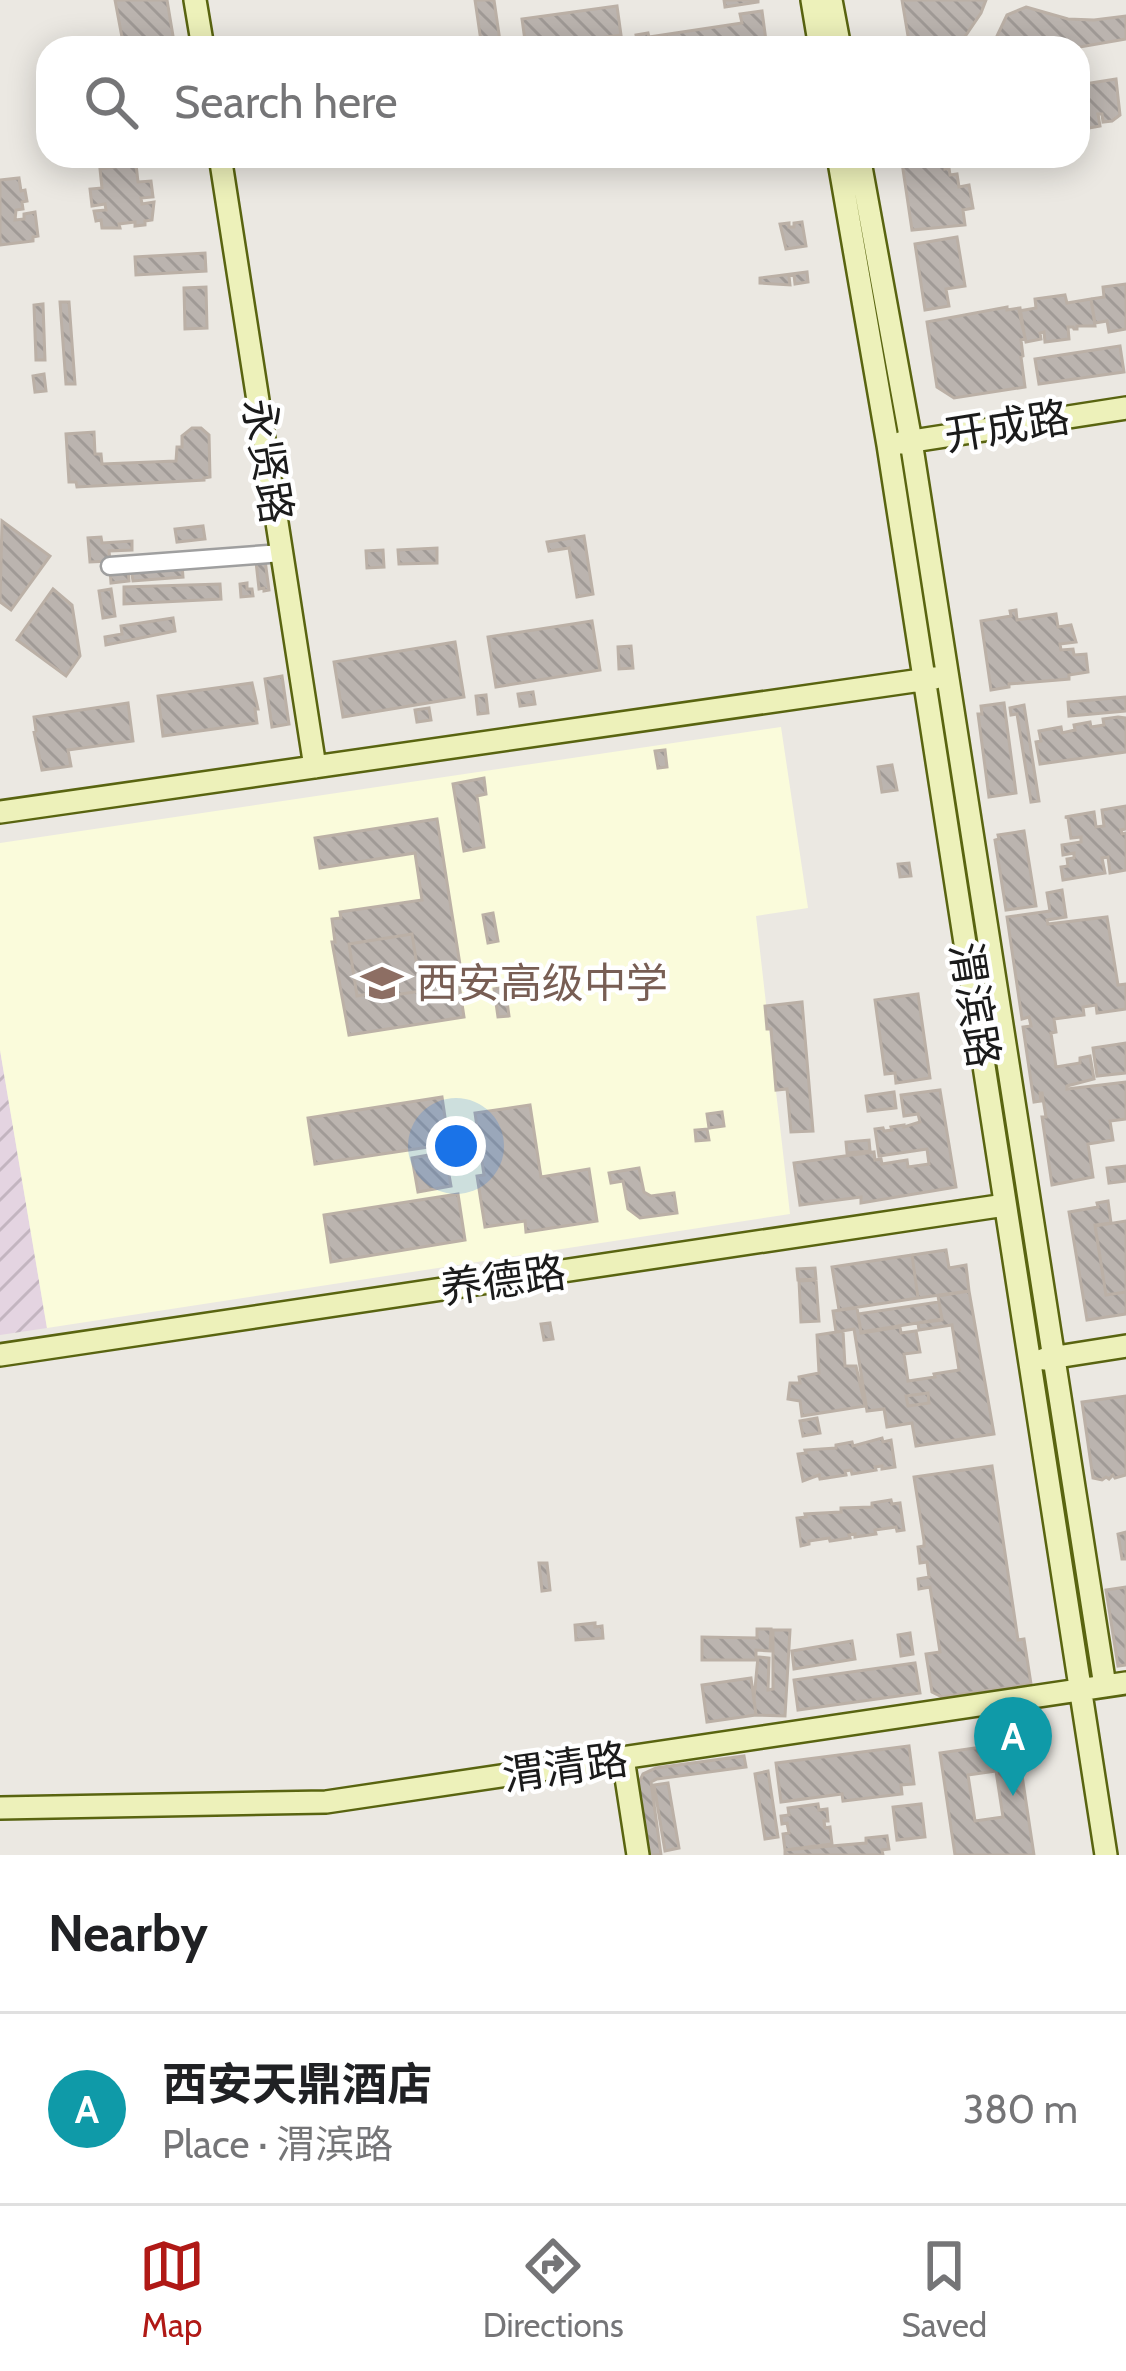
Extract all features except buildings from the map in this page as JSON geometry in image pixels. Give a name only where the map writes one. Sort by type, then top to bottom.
[{"type":"street","points":[[195,0],[201,36]]},
{"type":"street","points":[[812,0],[818,36]]},
{"type":"street","points":[[831,0],[838,36]]},
{"type":"street","name":"永贤路","points":[[222,168],[316,767]]},
{"type":"street","name":"渭滨路","points":[[841,168],[948,676],[1054,1357],[1115,1685]]},
{"type":"street","name":"渭滨路","points":[[862,168],[925,680],[1106,1855]]},
{"type":"street","name":"开成路","points":[[899,443],[1126,408]]},
{"type":"street","points":[[110,566],[282,553]]},
{"type":"street","points":[[0,812],[948,676]]},
{"type":"street","name":"养德路","points":[[0,1355],[1006,1205]]},
{"type":"street","points":[[1030,1361],[1126,1346]]},
{"type":"street","name":"渭清路","points":[[0,1808],[326,1802],[1115,1685]]},
{"type":"street","points":[[623,1758],[638,1855]]},
{"type":"shaded area","name":"西安高级中学","points":[[781,727],[808,908],[756,916],[790,1214],[47,1328],[0,1050],[0,843]]},
{"type":"shaded area","points":[[0,1050],[47,1328],[0,1335]]},
{"type":"place","name":"西安高级中学","points":[[382,983]]},
{"type":"place","name":"西安天鼎酒店","points":[[1013,1796]]}]
